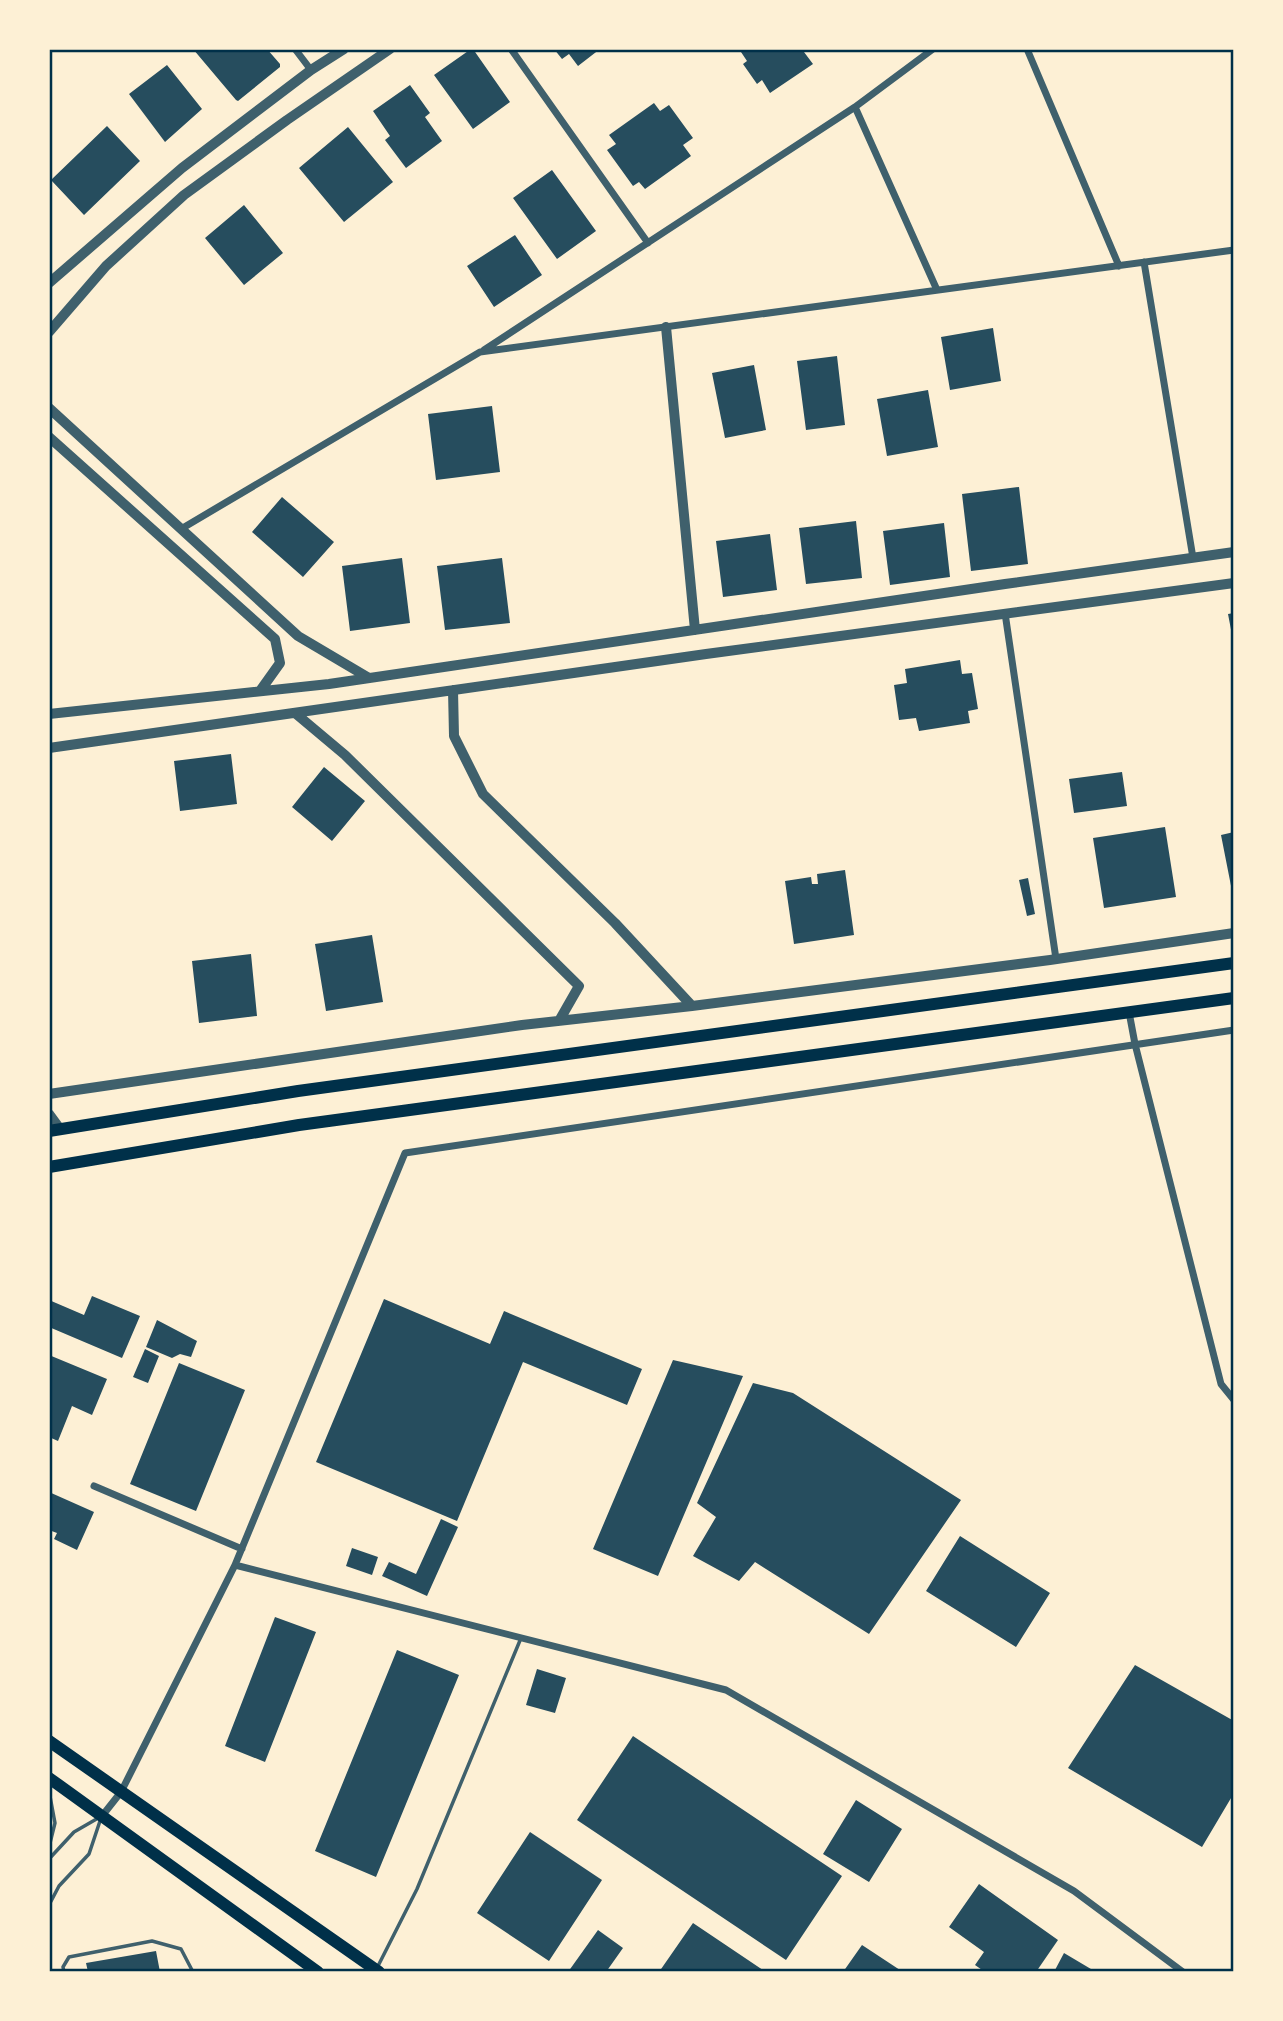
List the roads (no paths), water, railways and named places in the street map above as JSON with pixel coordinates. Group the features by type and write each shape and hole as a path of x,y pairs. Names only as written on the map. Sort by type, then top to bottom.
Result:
{"main road":[{"path":"55,1130 298,1091 1234,963"},
{"path":"49,1167 299,1125 1234,998"},
{"path":"49,1741 378,1971"},
{"path":"49,1778 318,1972"}],"street":[{"path":"295,49 311,70"},
{"path":"49,283 182,168 311,70 344,49"},
{"path":"49,332 106,266 184,195 390,49"},
{"path":"511,49 648,243"},
{"path":"181,529 480,352 855,107 933,49"},
{"path":"1027,49 1119,266"},
{"path":"855,107 937,290"},
{"path":"480,352 1234,250"},
{"path":"1144,262 1193,558"},
{"path":"666,327 695,630"},
{"path":"49,408 298,636 369,678"},
{"path":"49,437 275,639 280,663 260,691"},
{"path":"49,714 369,678 1234,552"},
{"path":"49,748 1234,583"},
{"path":"1005,613 1056,959"},
{"path":"453,690 454,736 483,794 615,923 692,1006"},
{"path":"295,713 345,755 579,986 559,1021"},
{"path":"49,1094 522,1025 1056,959 1234,933"},
{"path":"1129,1012 1221,1384 1234,1400"},
{"path":"102,1816 121,1792 235,1565 405,1153 1234,1030"},
{"path":"49,1115 55,1130"},
{"path":"94,1486 242,1549"},
{"path":"235,1565 726,1690 1074,1891 1183,1972"}],"lane":[{"path":"378,1971 417,1889 521,1638"},
{"path":"49,1791 55,1823 49,1847"},
{"path":"49,1859 74,1832 102,1816"},
{"path":"49,1905 59,1886 89,1854 102,1816"},
{"path":"64,1972 63,1967 69,1957 152,1941 181,1949 193,1972"}]}
